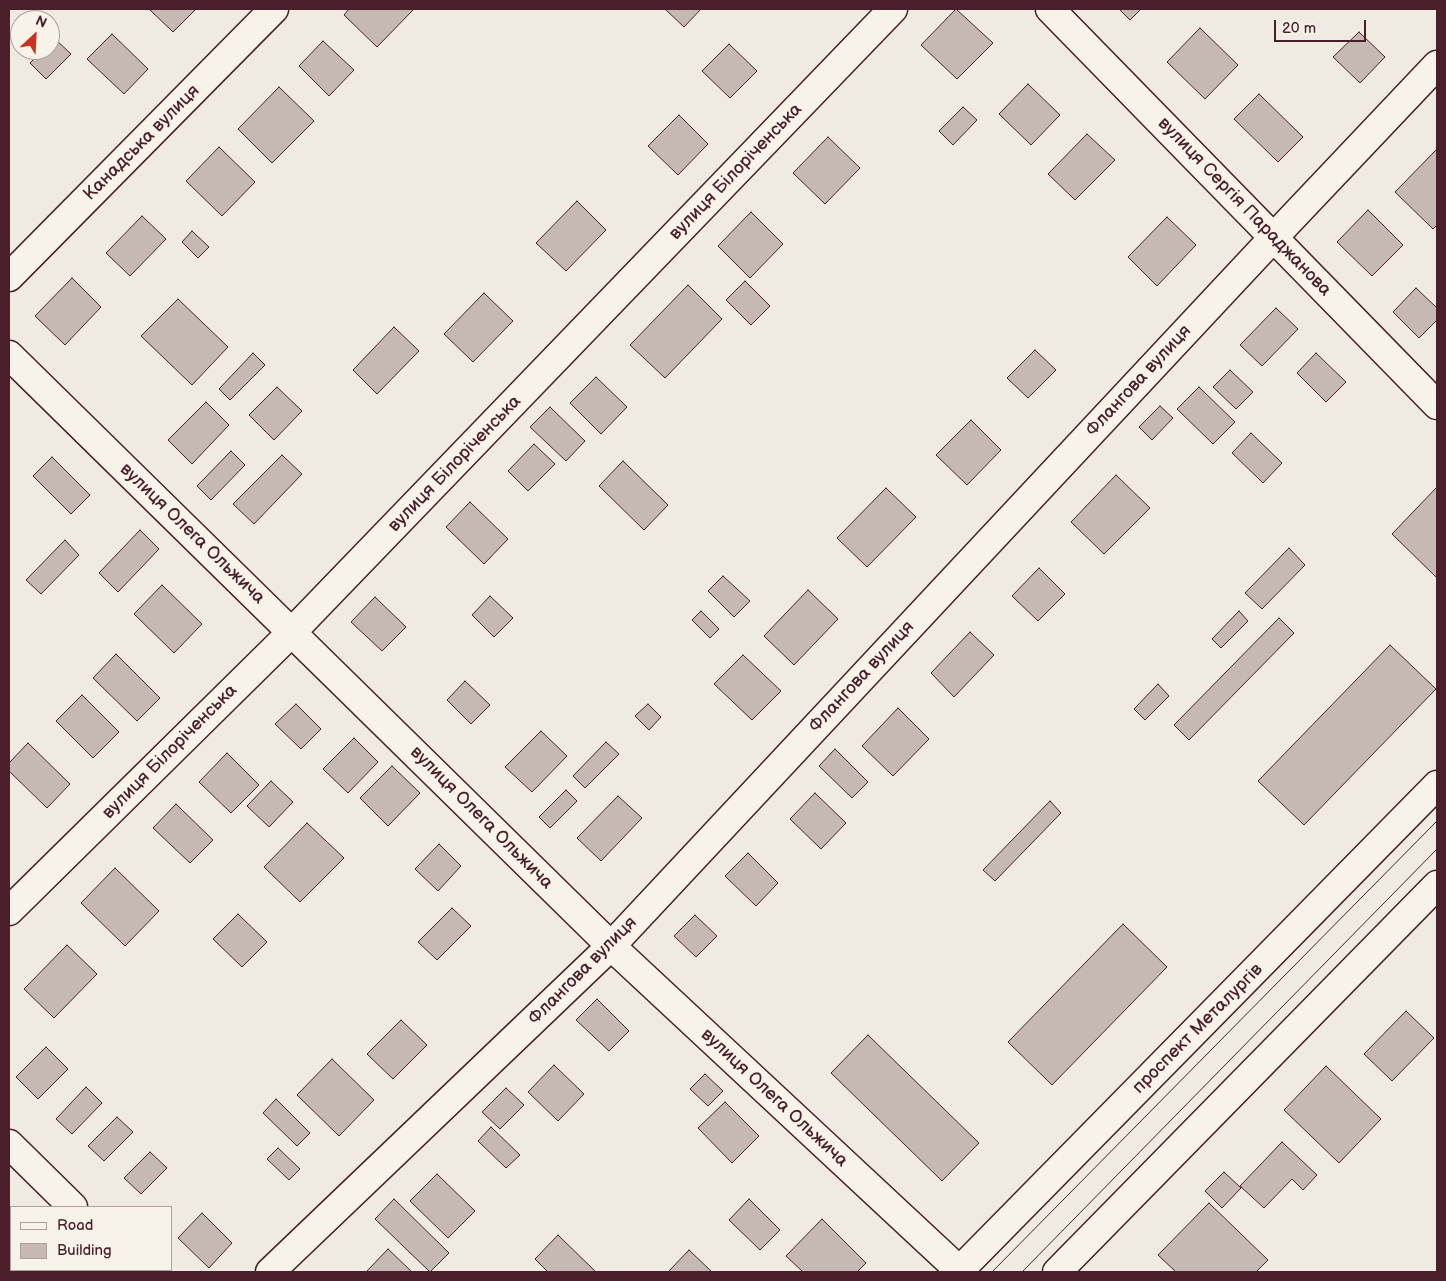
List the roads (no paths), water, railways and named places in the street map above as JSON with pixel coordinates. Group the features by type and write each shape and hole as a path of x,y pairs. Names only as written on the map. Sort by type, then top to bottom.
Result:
{"street":[{"name":"Канадська вулиця","path":"9,277 274,9"},
{"name":"вулиця Білоріченська","path":"9,911 292,632 893,9"},
{"name":"вулиця Сергія Параджанова","path":"1050,9 1437,405"},
{"name":"Флангова вулиця","path":"270,1272 611,946 1437,65"},
{"name":"вулиця Олега Ольжича","path":"9,355 611,946 959,1272"},
{"name":"проспект Металургів","path":"959,1272 1437,785"},
{"path":"1057,1272 1437,886"},
{"path":"9,1144 73,1206"}],"tram line":[{"path":"992,1272 1437,821"},
{"path":"1022,1272 1437,849"}]}
